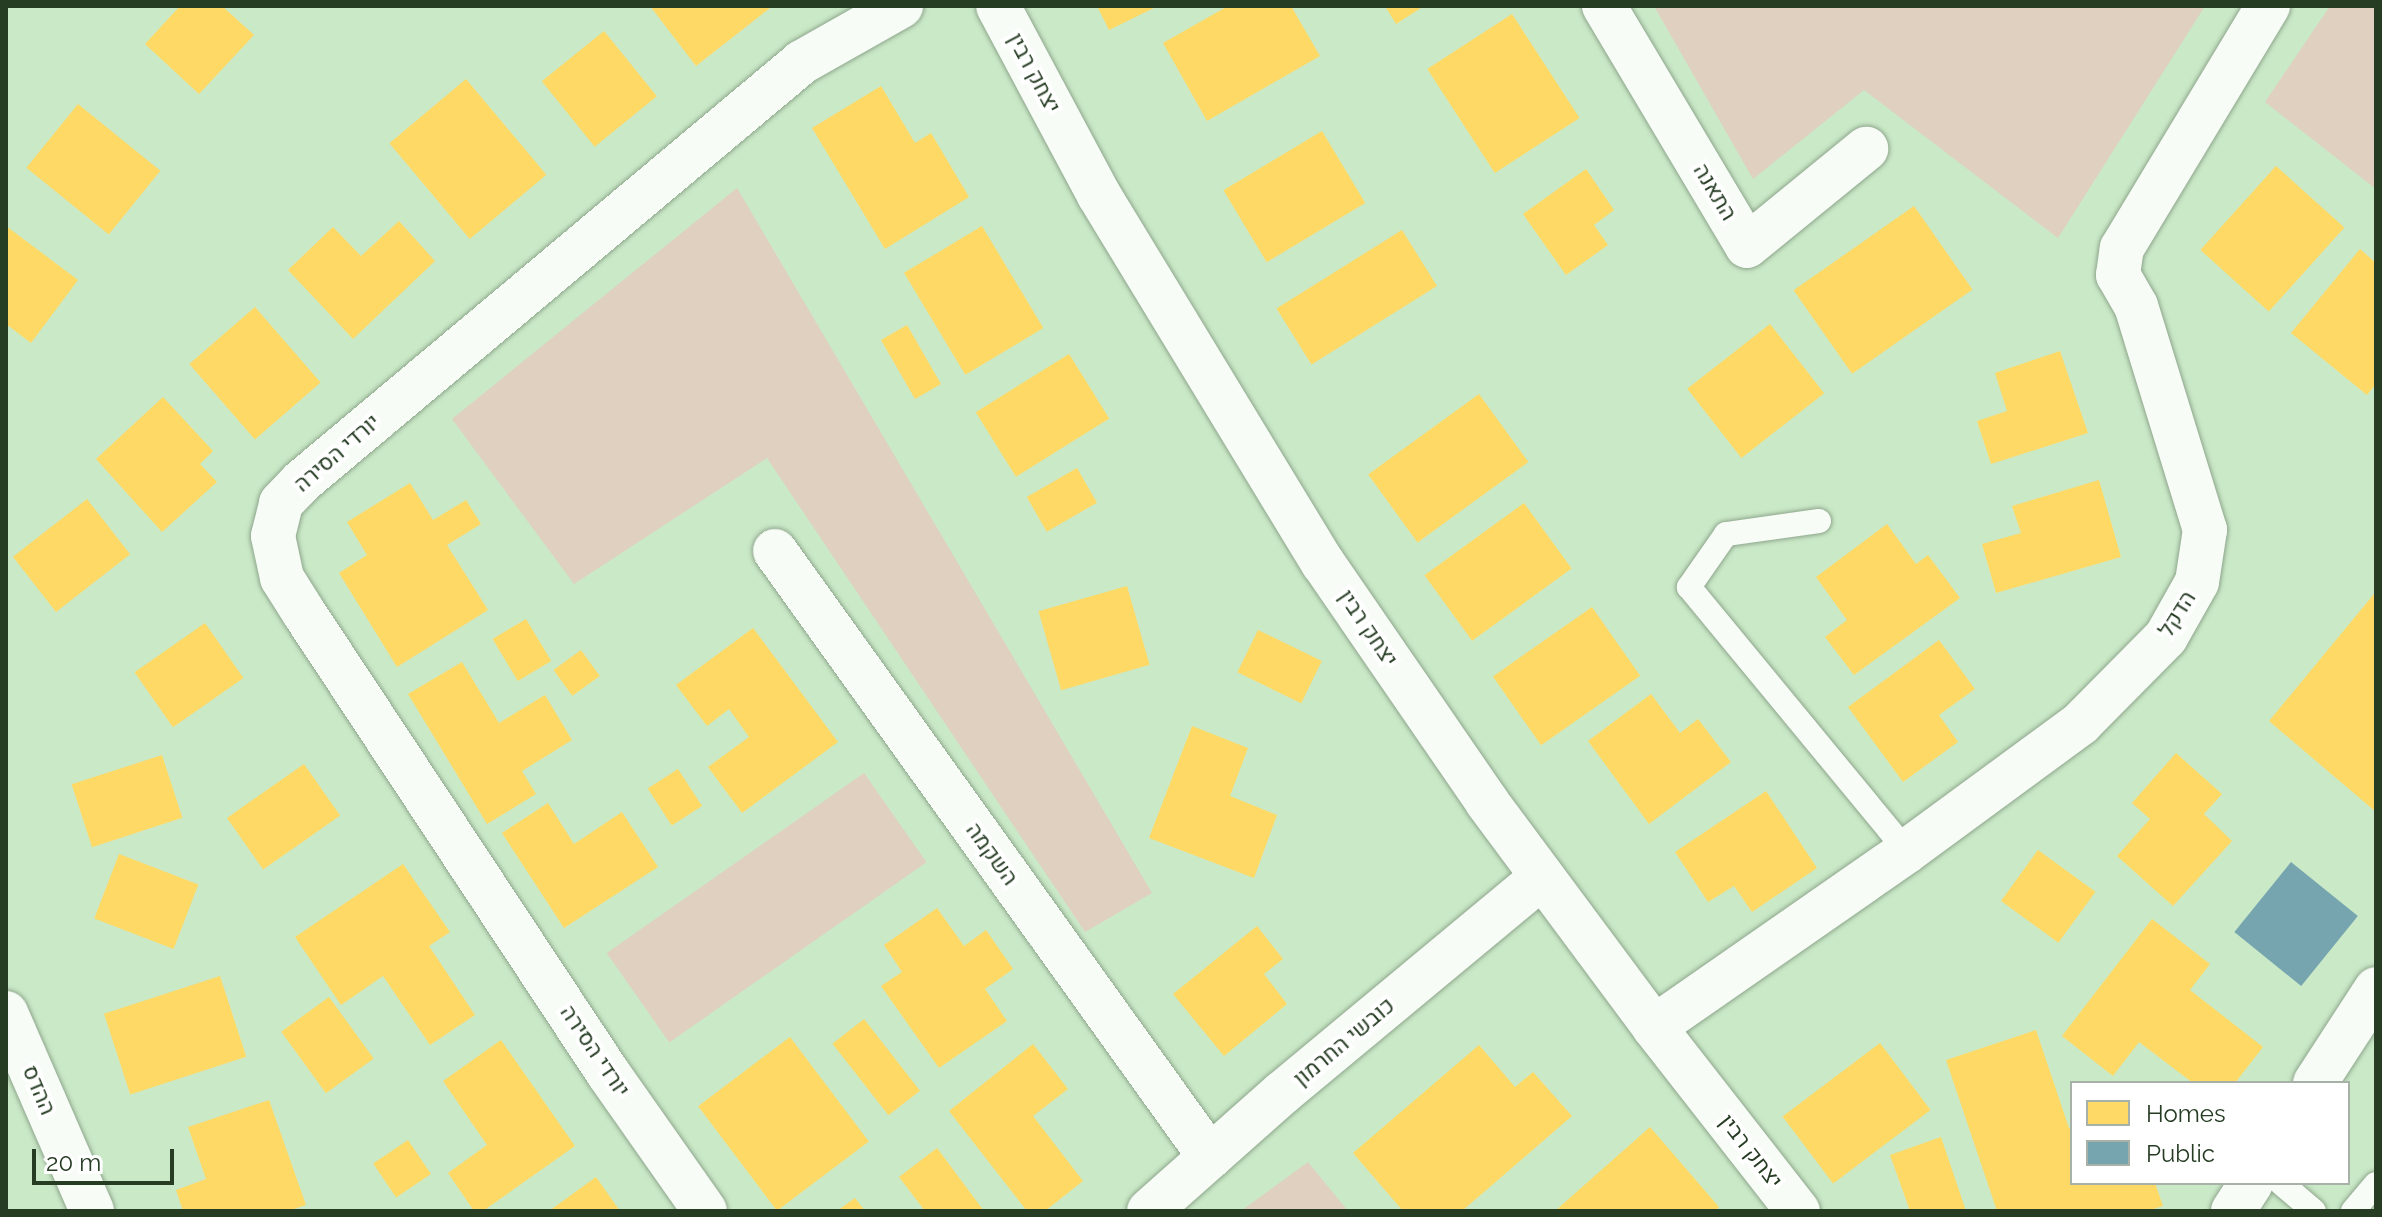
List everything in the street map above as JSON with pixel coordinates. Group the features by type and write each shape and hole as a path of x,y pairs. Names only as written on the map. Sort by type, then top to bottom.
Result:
{"street":[{"name":"יורדי הסירה","path":"705,1211 608,1073 304,613 282,578 273,536 281,503 301,482 802,62 901,6"},
{"name":"יצחק רבין","path":"998,6 1099,195 1315,549 1542,877 1798,1211"},
{"name":"התאנה","path":"1604,6 1747,246 1866,149"},
{"name":"הדקל","path":"1654,1027 1907,851 2080,724 2166,637 2197,582 2205,530 2136,306 2118,275 2122,248 2268,6"},
{"name":"השקמה","path":"775,551 1210,1157"},
{"name":"כובשי החרמון","path":"1149,1211 1542,877"},
{"path":"2316,1081 2376,989"},
{"name":"ההדס","path":"6,1013 92,1211"},
{"path":"2233,1211 2250,1185"}],"lane":[{"path":"1819,521 1726,534 1689,587 1907,851"},
{"path":"2353,1211 2376,1184"},
{"path":"2283,1185 2314,1211"}],"shaded area":[{"path":"1654,6 2205,6 2058,238 1864,90 1753,179"},
{"path":"2330,6 2376,6 2376,189 2265,102"},
{"path":"737,188 1152,893 1085,932 767,458 574,584 452,419"},
{"path":"864,773 927,862 669,1042 607,953"},
{"path":"1308,1162 1348,1211 1241,1211"}],"building: Homes":[{"path":"180,6 222,6 254,35 199,94 145,44"},
{"path":"650,6 768,6 770,8 696,66"},
{"path":"1097,6 1158,6 1109,30"},
{"path":"1228,6 1291,6 1320,56 1207,121 1163,43"},
{"path":"1385,6 1424,6 1396,24"},
{"path":"1512,14 1580,118 1495,173 1427,69"},
{"path":"604,31 657,96 595,147 542,81"},
{"path":"466,79 546,175 470,239 389,143"},
{"path":"881,86 915,143 931,133 969,197 885,249 812,128"},
{"path":"78,104 160,171 109,234 26,168"},
{"path":"1322,131 1365,203 1267,262 1223,190"},
{"path":"2276,166 2344,228 2269,312 2200,250"},
{"path":"1586,169 1614,210 1594,225 1608,245 1566,275 1523,214"},
{"path":"1914,206 1973,290 1852,374 1794,290"},
{"path":"399,221 435,261 353,339 288,270 333,227 361,256"},
{"path":"6,226 78,280 31,343 6,324"},
{"path":"982,226 1043,328 965,375 904,273"},
{"path":"1402,230 1437,286 1311,364 1276,308"},
{"path":"2360,249 2376,263 2376,384 2367,395 2291,333"},
{"path":"255,307 321,382 255,440 189,364"},
{"path":"1770,324 1824,393 1741,458 1687,389"},
{"path":"907,325 941,384 915,399 881,340"},
{"path":"2060,351 2088,433 1991,464 1977,421 2007,411 1995,373"},
{"path":"1069,354 1109,418 1016,477 976,412"},
{"path":"1479,394 1528,462 1418,542 1368,475"},
{"path":"163,397 213,451 200,464 217,482 162,532 96,459"},
{"path":"1077,468 1097,503 1047,532 1027,497"},
{"path":"2099,480 2121,557 1996,593 1982,544 2021,533 2012,506"},
{"path":"410,483 433,520 466,500 481,524 447,545 488,610 397,667 339,573 367,555 347,522"},
{"path":"87,499 130,554 56,612 13,557"},
{"path":"1524,503 1572,569 1472,641 1424,575"},
{"path":"1887,524 1916,564 1928,555 1960,598 1854,675 1825,637 1847,620 1816,577"},
{"path":"1127,586 1150,665 1061,690 1039,611"},
{"path":"2374,594 2376,596 2376,812 2269,721"},
{"path":"1592,607 1640,676 1541,745 1493,676"},
{"path":"526,619 551,661 518,681 493,639"},
{"path":"205,623 243,678 173,727 135,672"},
{"path":"753,628 838,742 742,813 708,767 749,737 729,709 707,726 676,685"},
{"path":"1258,630 1322,661 1301,703 1237,672"},
{"path":"1939,640 1975,689 1939,715 1958,742 1903,782 1848,707"},
{"path":"581,650 600,676 572,696 553,670"},
{"path":"462,662 499,723 545,695 572,740 522,771 536,794 487,824 408,694"},
{"path":"1651,694 1680,733 1698,719 1731,762 1649,824 1588,741"},
{"path":"1192,726 1248,748 1230,796 1277,815 1254,878 1149,838"},
{"path":"2176,753 2222,794 2204,814 2232,841 2173,906 2117,856 2150,819 2132,803"},
{"path":"162,755 182,818 92,847 72,784"},
{"path":"304,764 340,816 263,870 227,818"},
{"path":"678,769 702,806 672,826 648,789"},
{"path":"1766,791 1817,868 1752,912 1734,886 1708,902 1675,852"},
{"path":"548,803 574,844 622,812 658,867 564,928 502,833"},
{"path":"2038,850 2095,892 2058,943 2001,901"},
{"path":"119,854 198,884 174,949 94,918"},
{"path":"403,864 450,932 429,946 475,1015 430,1045 383,976 341,1005 295,937"},
{"path":"937,908 964,946 986,930 1013,969 985,989 1007,1021 939,1068 881,986 902,972 884,945"},
{"path":"2152,919 2210,964 2190,990 2263,1047 2237,1081 2190,1081 2139,1042 2113,1076 2062,1036"},
{"path":"1257,926 1283,959 1264,974 1287,1004 1224,1056 1173,994"},
{"path":"220,976 246,1057 130,1095 104,1014"},
{"path":"329,997 374,1058 326,1093 281,1032"},
{"path":"864,1019 920,1091 889,1115 832,1044"},
{"path":"2036,1030 2070,1128 2070,1185 2156,1185 2163,1206 2147,1211 1997,1211 1946,1060"},
{"path":"790,1037 869,1142 777,1211 698,1106"},
{"path":"501,1040 575,1146 483,1211 474,1211 448,1173 487,1145 443,1081"},
{"path":"1880,1043 1931,1110 1833,1184 1783,1116"},
{"path":"1033,1044 1068,1089 1033,1116 1083,1181 1045,1211 1027,1211 949,1111"},
{"path":"1479,1045 1515,1087 1533,1072 1572,1116 1462,1211 1403,1211 1353,1153"},
{"path":"269,1100 306,1205 288,1211 183,1211 176,1190 206,1179 188,1127"},
{"path":"1650,1127 1719,1207 1715,1211 1555,1211"},
{"path":"1941,1137 1966,1211 1910,1211 1890,1155"},
{"path":"408,1140 431,1174 396,1197 373,1163"},
{"path":"937,1148 984,1211 925,1211 899,1177"},
{"path":"596,1177 620,1211 549,1211"},
{"path":"855,1198 865,1211 837,1211"}],"building: Public":[{"path":"2291,862 2358,916 2301,986 2234,932"}]}
